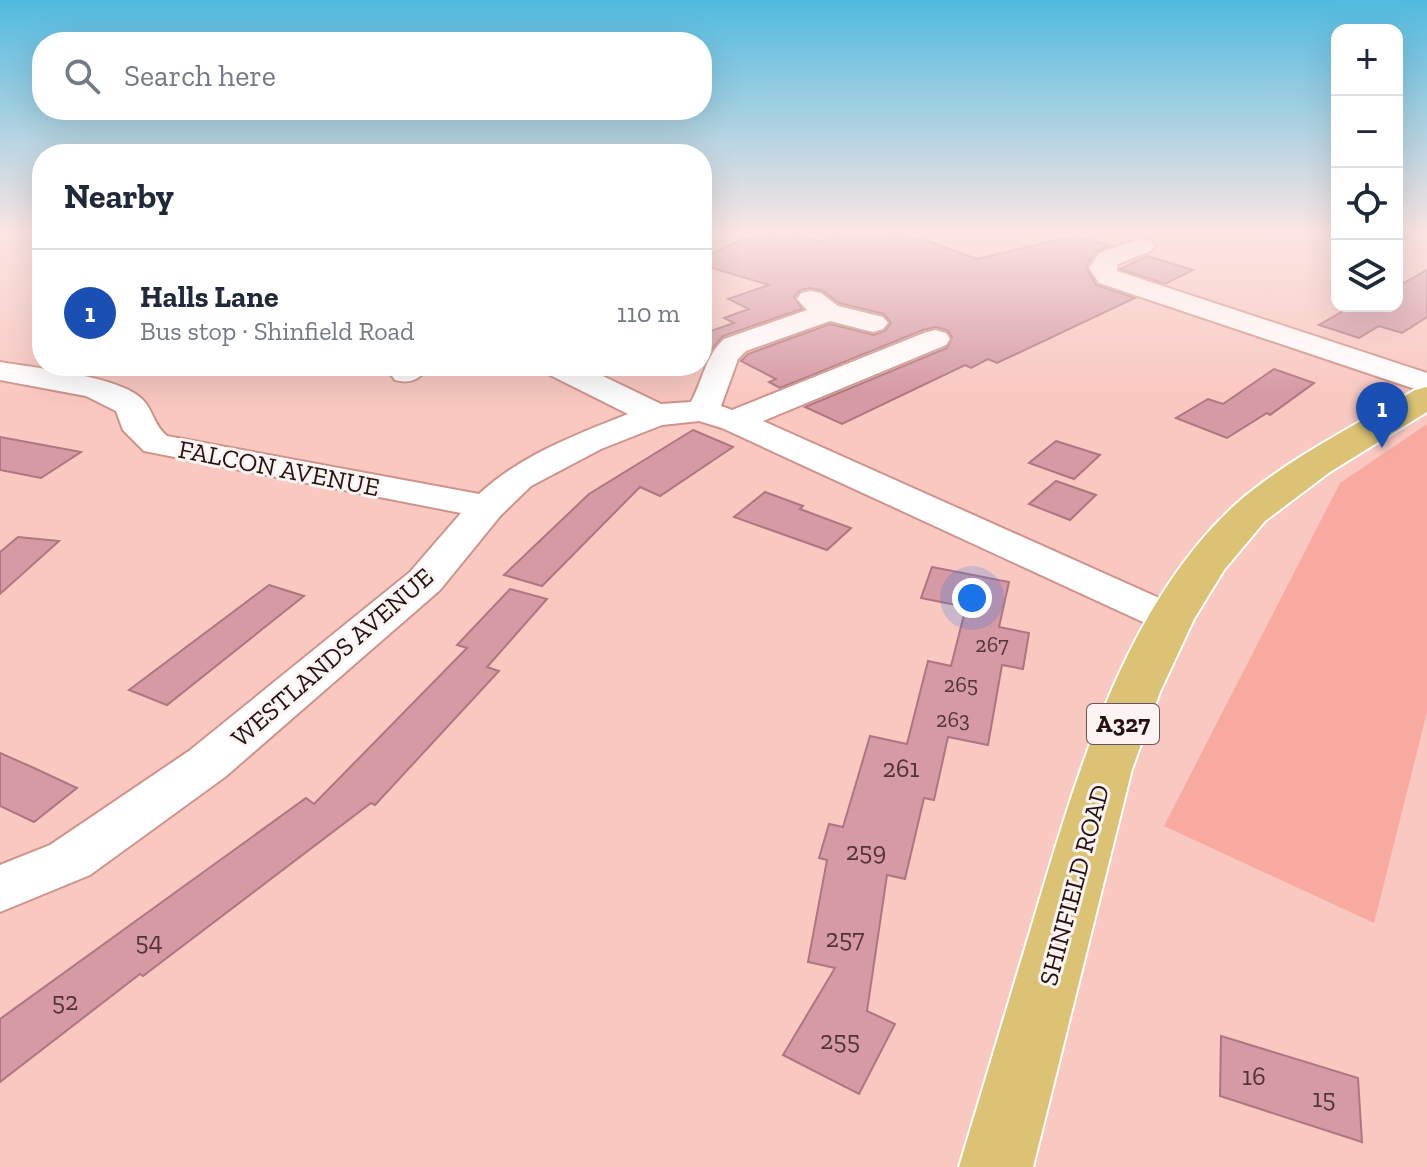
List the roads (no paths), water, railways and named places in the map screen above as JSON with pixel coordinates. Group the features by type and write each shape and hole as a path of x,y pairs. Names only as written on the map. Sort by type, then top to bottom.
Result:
{"main road":[{"name":"SHINFIELD ROAD","path":"996,1167 1105,769 1135,692 1171,619 1206,564 1251,512 1317,464 1427,397"}],"street":[{"path":"1129,284 1427,383"},
{"path":"873,323 820,306 735,345 723,354 712,398 718,416 1171,619"},
{"path":"718,416 935,339"},
{"name":"FALCON AVENUE","path":"0,371 95,388 130,405 140,430 156,444 487,507"},
{"path":"577,376 656,415"},
{"name":"WESTLANDS AVENUE","path":"0,889 70,860 207,764 425,581 487,507 518,478 589,442 656,415 718,416"}],"place":[{"name":"Halls Lane","path":"1382,448"}]}
